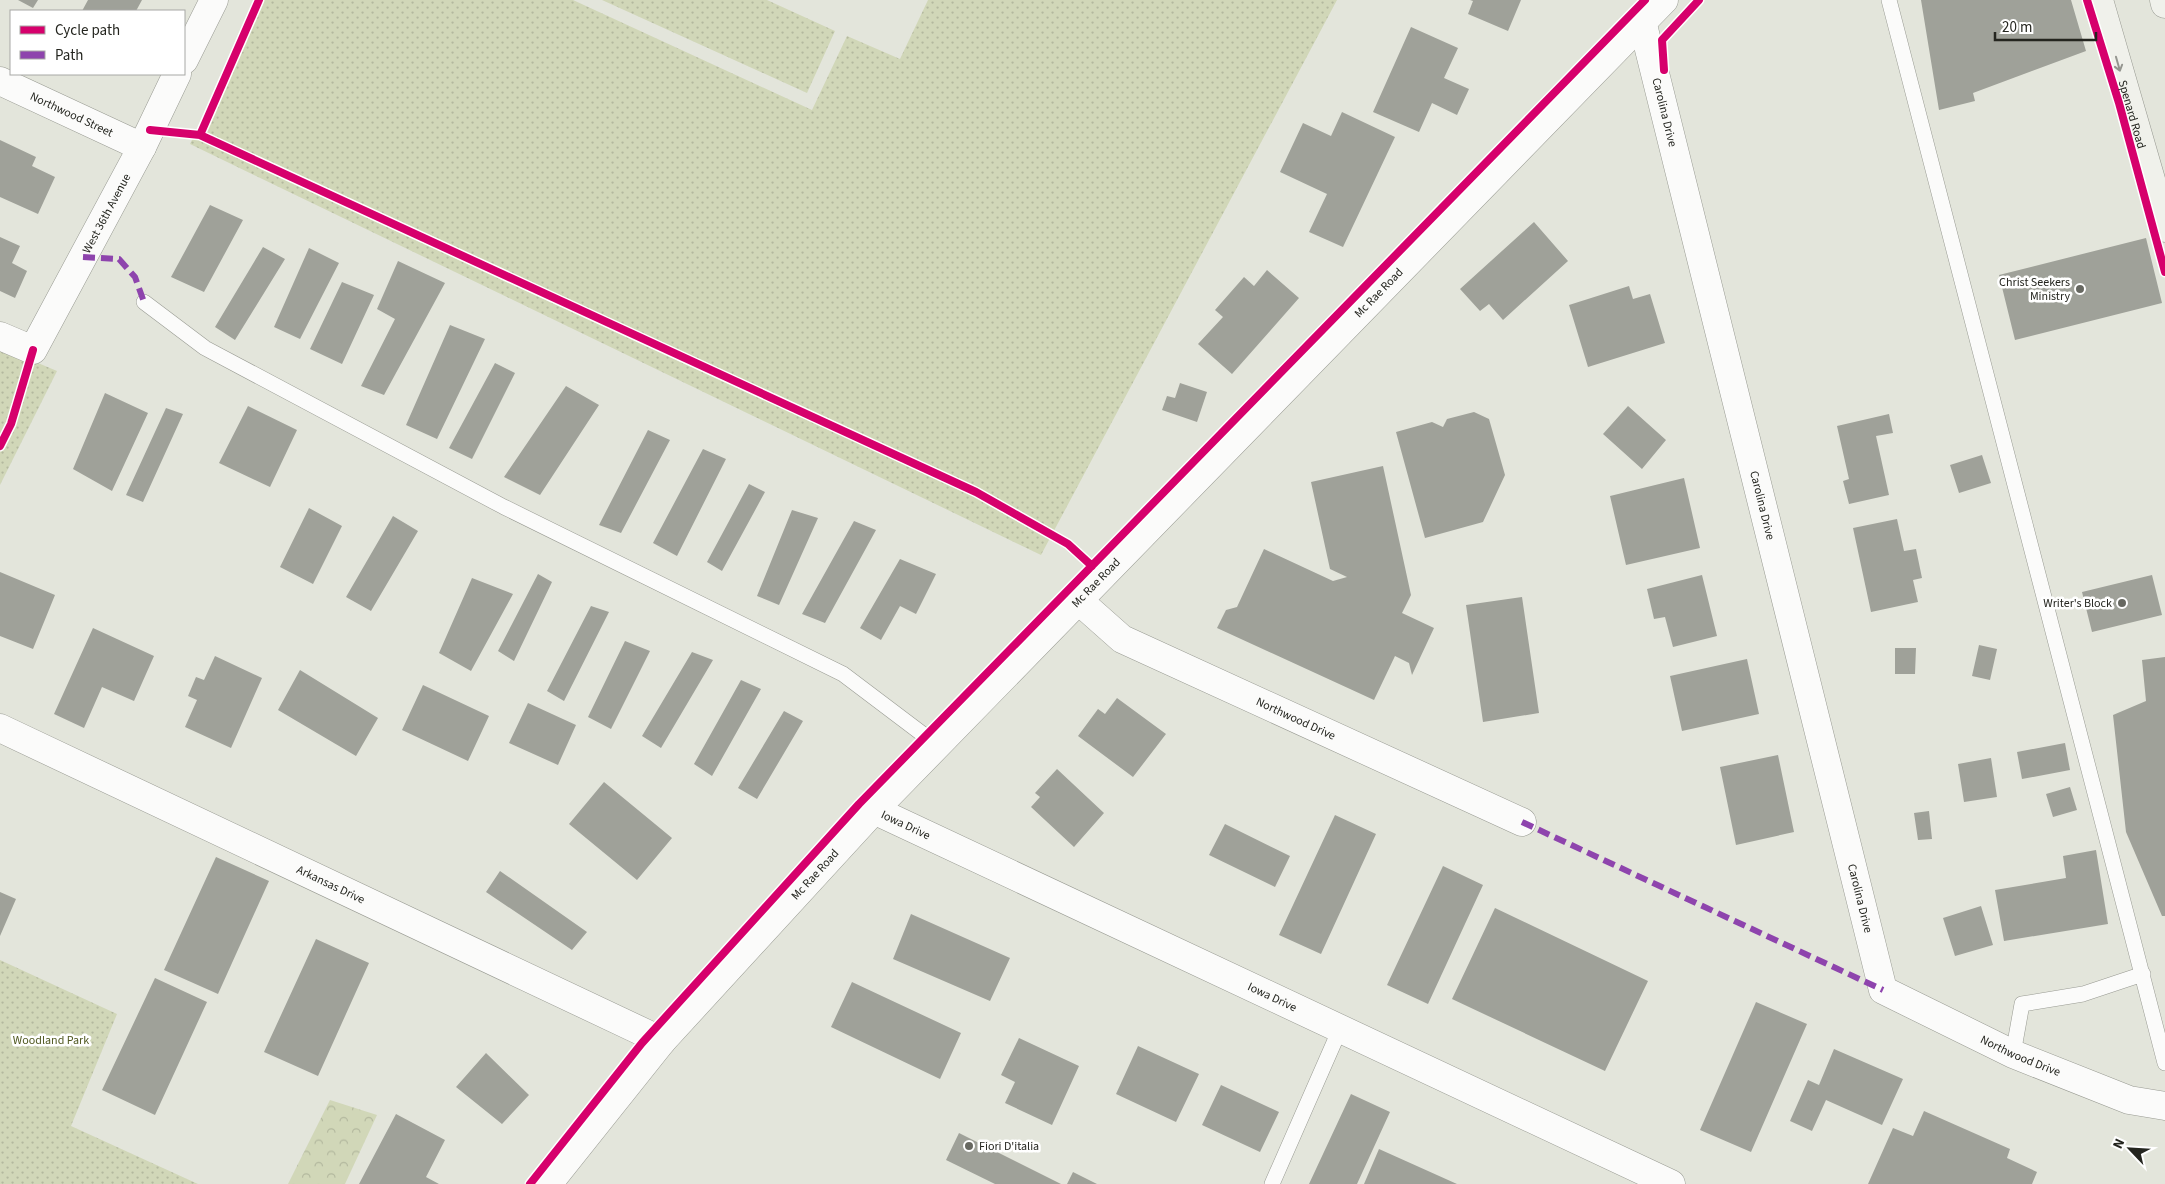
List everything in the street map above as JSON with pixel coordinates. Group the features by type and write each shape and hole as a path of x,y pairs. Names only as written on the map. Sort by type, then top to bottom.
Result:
{"main road":[{"name":"Spenard Road","path":"2099,0 2165,228"},
{"path":"2164,0 2165,4"}],"street":[{"path":"185,58 214,0"},
{"name":"Mc Rae Road","path":"548,1184 662,1041 874,810 1664,0"},
{"name":"Carolina Drive","path":"1642,21 1882,990"},
{"name":"West 36th Avenue","path":"0,336 33,350 142,147 177,75"},
{"name":"Northwood Street","path":"0,81 142,147"},
{"name":"Northwood Drive","path":"1078,600 1122,639 1522,822"},
{"name":"Arkansas Drive","path":"0,728 662,1041"},
{"name":"Iowa Drive","path":"874,810 1671,1184"},
{"name":"Northwood Drive","path":"1882,990 2013,1054 2129,1100 2165,1106"}],"lane":[{"path":"1889,0 2165,1062"},
{"path":"144,302 204,348 495,502 843,674 937,745"},
{"path":"2013,1054 2022,1004 2083,994 2143,974"},
{"path":"1272,1184 1340,1029"}],"green space":[{"path":"261,0 573,0 812,110 847,36 900,59 928,0 1337,0 1041,555 190,144"},
{"path":"602,0 767,0 835,31 807,93"},
{"path":"0,347 57,371 0,485"},
{"name":"Woodland Park","path":"0,960 117,1014 71,1126 198,1184 0,1184"},
{"path":"330,1100 377,1115 345,1184 288,1184"}],"building":[{"path":"18,0 38,0 33,8"},
{"path":"88,0 142,0 137,10 83,10"},
{"path":"1470,0 1521,0 1508,31 1468,14 1473,1"},
{"path":"1921,0 2071,0 2086,51 1973,93 1975,101 1939,110"},
{"path":"1411,27 1458,48 1444,78 1469,89 1457,115 1432,103 1419,132 1373,112"},
{"path":"1342,112 1395,137 1343,247 1309,232 1327,194 1280,172 1303,123 1331,136"},
{"path":"0,140 36,157 32,166 55,177 38,214 0,197"},
{"path":"210,205 243,220 204,292 171,277"},
{"path":"1534,222 1568,261 1503,320 1489,304 1480,311 1460,289"},
{"path":"0,237 20,246 12,263 27,271 15,298 0,291"},
{"name":"Christ Seekers Ministry","path":"2146,238 2162,303 2015,340 1999,275"},
{"path":"263,247 285,259 235,340 215,327"},
{"path":"309,248 339,263 300,339 274,327"},
{"path":"398,261 445,283 384,395 361,386 395,319 377,309"},
{"path":"1267,270 1299,298 1232,374 1198,344 1223,317 1215,310 1244,277 1254,286"},
{"path":"342,282 374,295 342,364 310,349"},
{"path":"1629,286 1633,299 1650,294 1665,343 1588,367 1569,305"},
{"path":"450,325 485,339 437,439 406,425"},
{"path":"495,363 515,373 472,459 449,448"},
{"path":"1180,383 1207,392 1197,422 1162,410 1167,396 1175,398"},
{"path":"566,386 599,405 540,495 504,477"},
{"path":"105,393 148,413 112,491 73,469"},
{"path":"248,406 297,430 270,487 219,463"},
{"path":"1628,406 1666,440 1642,469 1603,434"},
{"path":"166,408 183,414 143,502 126,495"},
{"path":"1474,412 1489,419 1505,475 1483,522 1425,538 1396,432 1432,422 1443,427 1447,419"},
{"path":"1889,414 1893,433 1876,436 1889,495 1849,504 1843,481 1849,479 1837,426"},
{"path":"648,430 670,440 621,533 599,525"},
{"path":"703,449 726,459 677,556 653,543"},
{"path":"1982,455 1991,483 1959,493 1950,465"},
{"path":"1383,466 1411,595 1402,613 1434,628 1412,675 1409,663 1395,656 1374,700 1217,628 1226,610 1237,607 1264,549 1333,581 1347,577 1330,569 1311,482"},
{"path":"1684,478 1700,548 1626,565 1610,496"},
{"path":"749,484 765,492 722,571 707,562"},
{"path":"309,508 342,526 313,584 280,567"},
{"path":"792,510 818,518 779,605 757,596"},
{"path":"393,516 418,531 371,611 346,597"},
{"path":"1897,519 1904,551 1916,549 1922,578 1913,580 1918,602 1871,612 1853,528"},
{"path":"854,521 876,530 825,623 802,614"},
{"path":"900,559 936,574 916,614 900,606 881,640 860,628"},
{"path":"0,572 55,595 33,649 0,636"},
{"path":"538,574 552,582 514,661 498,651"},
{"path":"1702,575 1717,636 1673,647 1665,617 1654,619 1647,589"},
{"name":"Writer's Block","path":"2152,575 2162,615 2092,632 2082,592"},
{"path":"472,578 513,594 471,671 439,653"},
{"path":"1522,597 1539,713 1483,722 1466,605"},
{"path":"591,606 609,612 564,701 547,691"},
{"path":"93,628 154,656 134,701 102,687 84,728 54,714"},
{"path":"625,641 650,651 611,729 588,717"},
{"path":"1979,645 1997,649 1990,680 1972,676"},
{"path":"1895,648 1916,648 1915,674 1895,674"},
{"path":"692,652 713,660 661,748 642,736"},
{"path":"215,656 262,678 231,748 185,727 197,700 188,696 196,677 204,680"},
{"path":"2165,657 2165,916 2162,916 2126,832 2113,715 2146,701 2142,660"},
{"path":"1747,659 1759,714 1682,731 1670,676"},
{"path":"300,670 378,718 356,756 278,710"},
{"path":"741,680 761,689 712,776 694,764"},
{"path":"423,685 489,716 468,761 402,730"},
{"path":"1117,698 1166,734 1133,777 1078,736 1098,709 1105,714"},
{"path":"528,703 576,725 558,765 509,743"},
{"path":"784,711 803,721 757,799 738,788"},
{"path":"2065,743 2070,770 2022,779 2017,752"},
{"path":"1778,755 1794,832 1736,845 1720,767"},
{"path":"1991,758 1997,797 1964,802 1958,764"},
{"path":"1057,769 1104,813 1074,847 1031,807 1040,797 1035,793"},
{"path":"604,782 672,838 637,880 569,824"},
{"path":"2070,787 2077,810 2053,817 2046,794"},
{"path":"1929,811 1932,839 1918,840 1914,813"},
{"path":"1335,815 1376,834 1321,954 1279,935"},
{"path":"1225,824 1290,856 1275,887 1209,855"},
{"path":"2096,850 2108,924 2004,941 1995,890 2066,878 2063,856"},
{"path":"216,857 269,881 218,994 164,970"},
{"path":"1443,866 1483,885 1428,1004 1387,985"},
{"path":"500,871 587,932 572,950 486,892"},
{"path":"0,892 16,899 0,936"},
{"path":"1981,906 1993,945 1955,956 1943,918"},
{"path":"1495,908 1648,981 1605,1071 1452,999"},
{"path":"911,914 1010,958 990,1001 893,959"},
{"path":"316,939 369,963 318,1076 264,1052"},
{"path":"155,978 207,1002 155,1115 102,1090"},
{"path":"852,982 961,1033 940,1079 831,1027"},
{"path":"1756,1002 1807,1024 1751,1152 1700,1130"},
{"path":"1019,1038 1079,1066 1052,1125 1005,1103 1015,1082 1001,1075"},
{"path":"1138,1046 1199,1074 1176,1122 1116,1094"},
{"path":"1834,1049 1903,1079 1882,1125 1826,1100 1812,1131 1790,1121 1808,1080 1819,1085"},
{"path":"486,1053 529,1095 502,1124 456,1087"},
{"path":"1221,1085 1279,1112 1260,1152 1202,1125"},
{"path":"1351,1094 1390,1112 1357,1184 1309,1184"},
{"path":"1924,1111 2010,1149 2007,1158 2037,1172 2032,1184 1868,1184 1893,1128 1913,1136"},
{"path":"396,1114 445,1140 426,1177 439,1184 359,1184"},
{"name":"Fiori D'italia","path":"959,1133 1061,1184 995,1184 946,1160"},
{"path":"1379,1149 1457,1184 1364,1184"},
{"path":"1073,1172 1097,1184 1067,1184"}],"marked path":[{"path":"83,257 119,259 135,277 144,302"},
{"path":"1522,822 1883,990"}],"cycle path":[{"path":"200,135 259,0"},
{"path":"530,1184 642,1043 859,804 1645,0"},
{"path":"1664,70 1662,40 1699,0"},
{"path":"2087,0 2119,103 2165,272"},
{"path":"150,130 200,135 976,492 1068,544 1092,566"},
{"path":"0,446 11,424 33,350"}],"place":[{"name":"Christ Seekers Ministry","path":"2080,289"},
{"name":"Writer's Block","path":"2122,603"},
{"name":"Fiori D'italia","path":"969,1146"}]}
